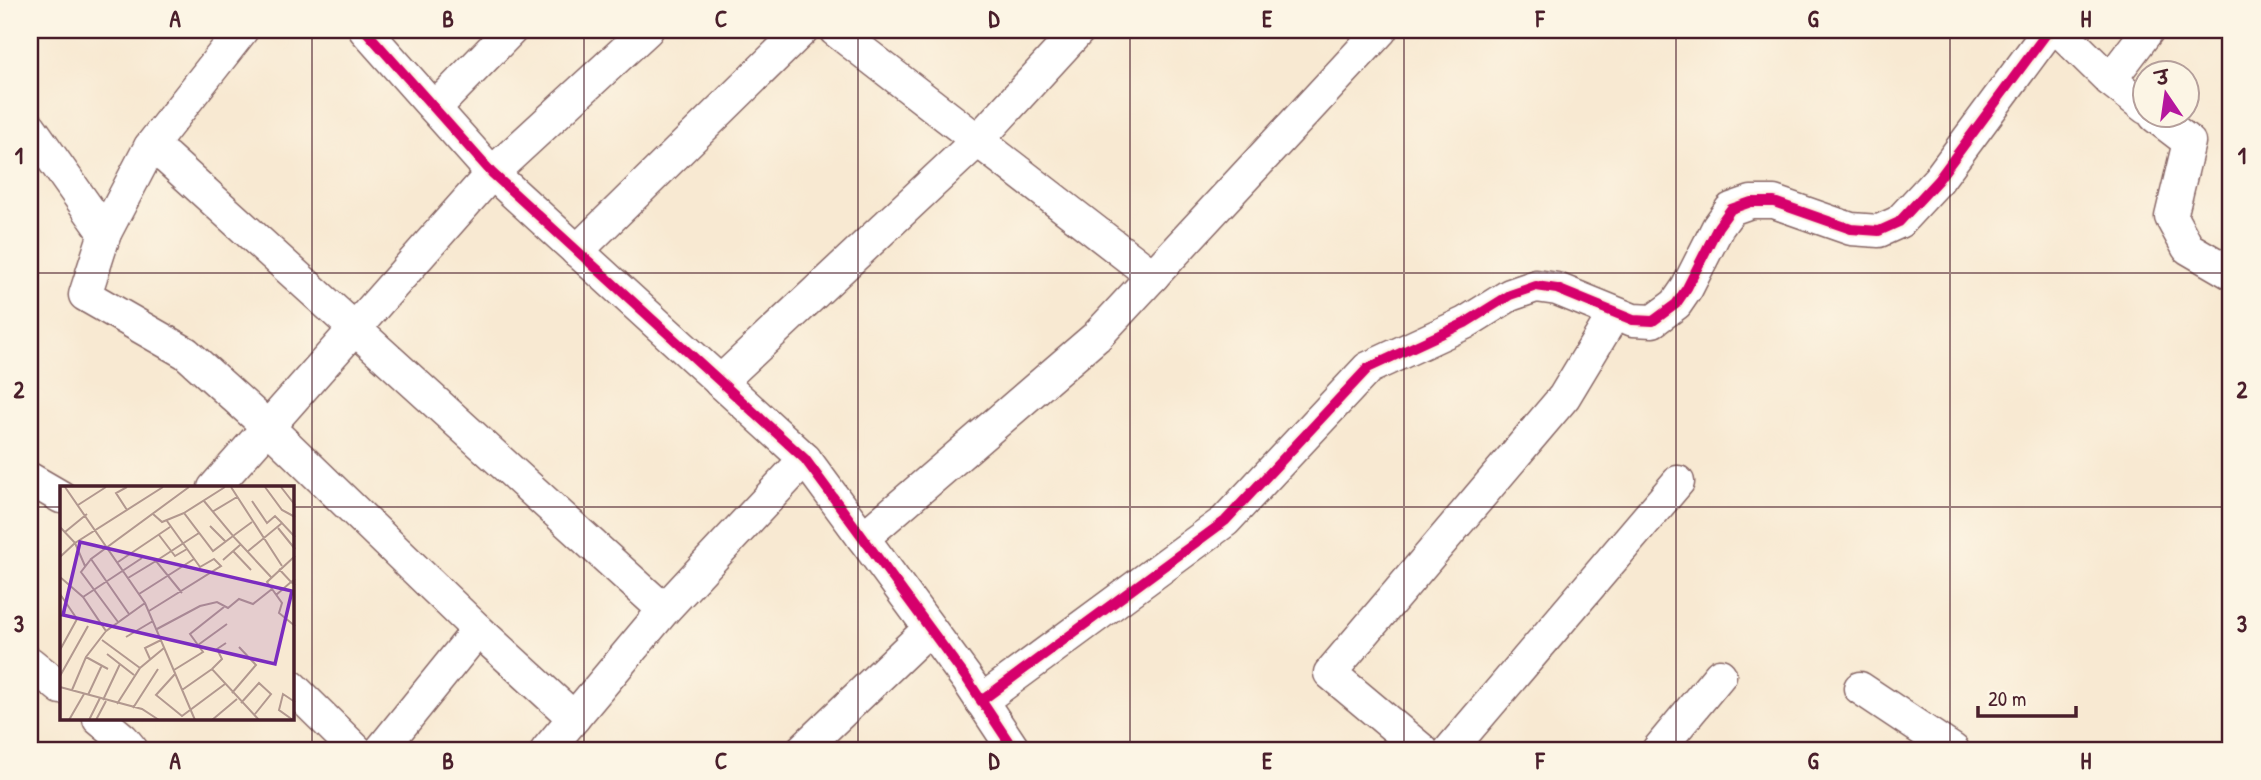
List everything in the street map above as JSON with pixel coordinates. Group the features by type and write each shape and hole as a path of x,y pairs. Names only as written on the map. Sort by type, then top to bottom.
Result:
{"street":[{"path":"242,30 150,147 106,233 85,295 186,353 574,718"},
{"path":"365,30 492,173 805,459 1014,750"},
{"path":"435,108 511,30"},
{"path":"216,486 353,327 492,173 647,30"},
{"path":"577,251 802,30"},
{"path":"835,30 1153,276"},
{"path":"720,382 978,140 1079,30"},
{"path":"863,538 1096,337 1381,30"},
{"path":"981,701 1224,520 1368,368 1465,323 1510,295 1536,286 1557,289 1633,320 1653,321 1676,304 1718,227 1731,209 1751,202 1774,202 1851,229 1879,231 1899,222 1938,180 2049,30"},
{"path":"2059,30 2110,80 2132,97"},
{"path":"2110,80 2148,30"},
{"path":"30,127 106,233"},
{"path":"2173,130 2189,142 2171,217 2188,248 2231,273"},
{"path":"150,147 167,158 664,610"},
{"path":"1422,750 1330,673 1564,397 1614,314"},
{"path":"547,750 664,610 805,459"},
{"path":"30,480 60,496"},
{"path":"1450,750 1678,482"},
{"path":"802,750 929,629"},
{"path":"381,750 478,630"},
{"path":"30,663 60,687"},
{"path":"1658,750 1720,675"},
{"path":"1860,688 1953,750"},
{"path":"294,689 356,750"},
{"path":"100,720 132,750"}],"cycle path":[{"path":"365,30 492,173 805,459 967,679 1014,750"},
{"path":"981,701 1225,521 1368,368 1465,323 1510,295 1536,286 1557,289 1633,320 1653,321 1676,304 1718,227 1731,209 1751,202 1774,202 1851,229 1879,231 1899,222 1938,180 2049,30"}]}
